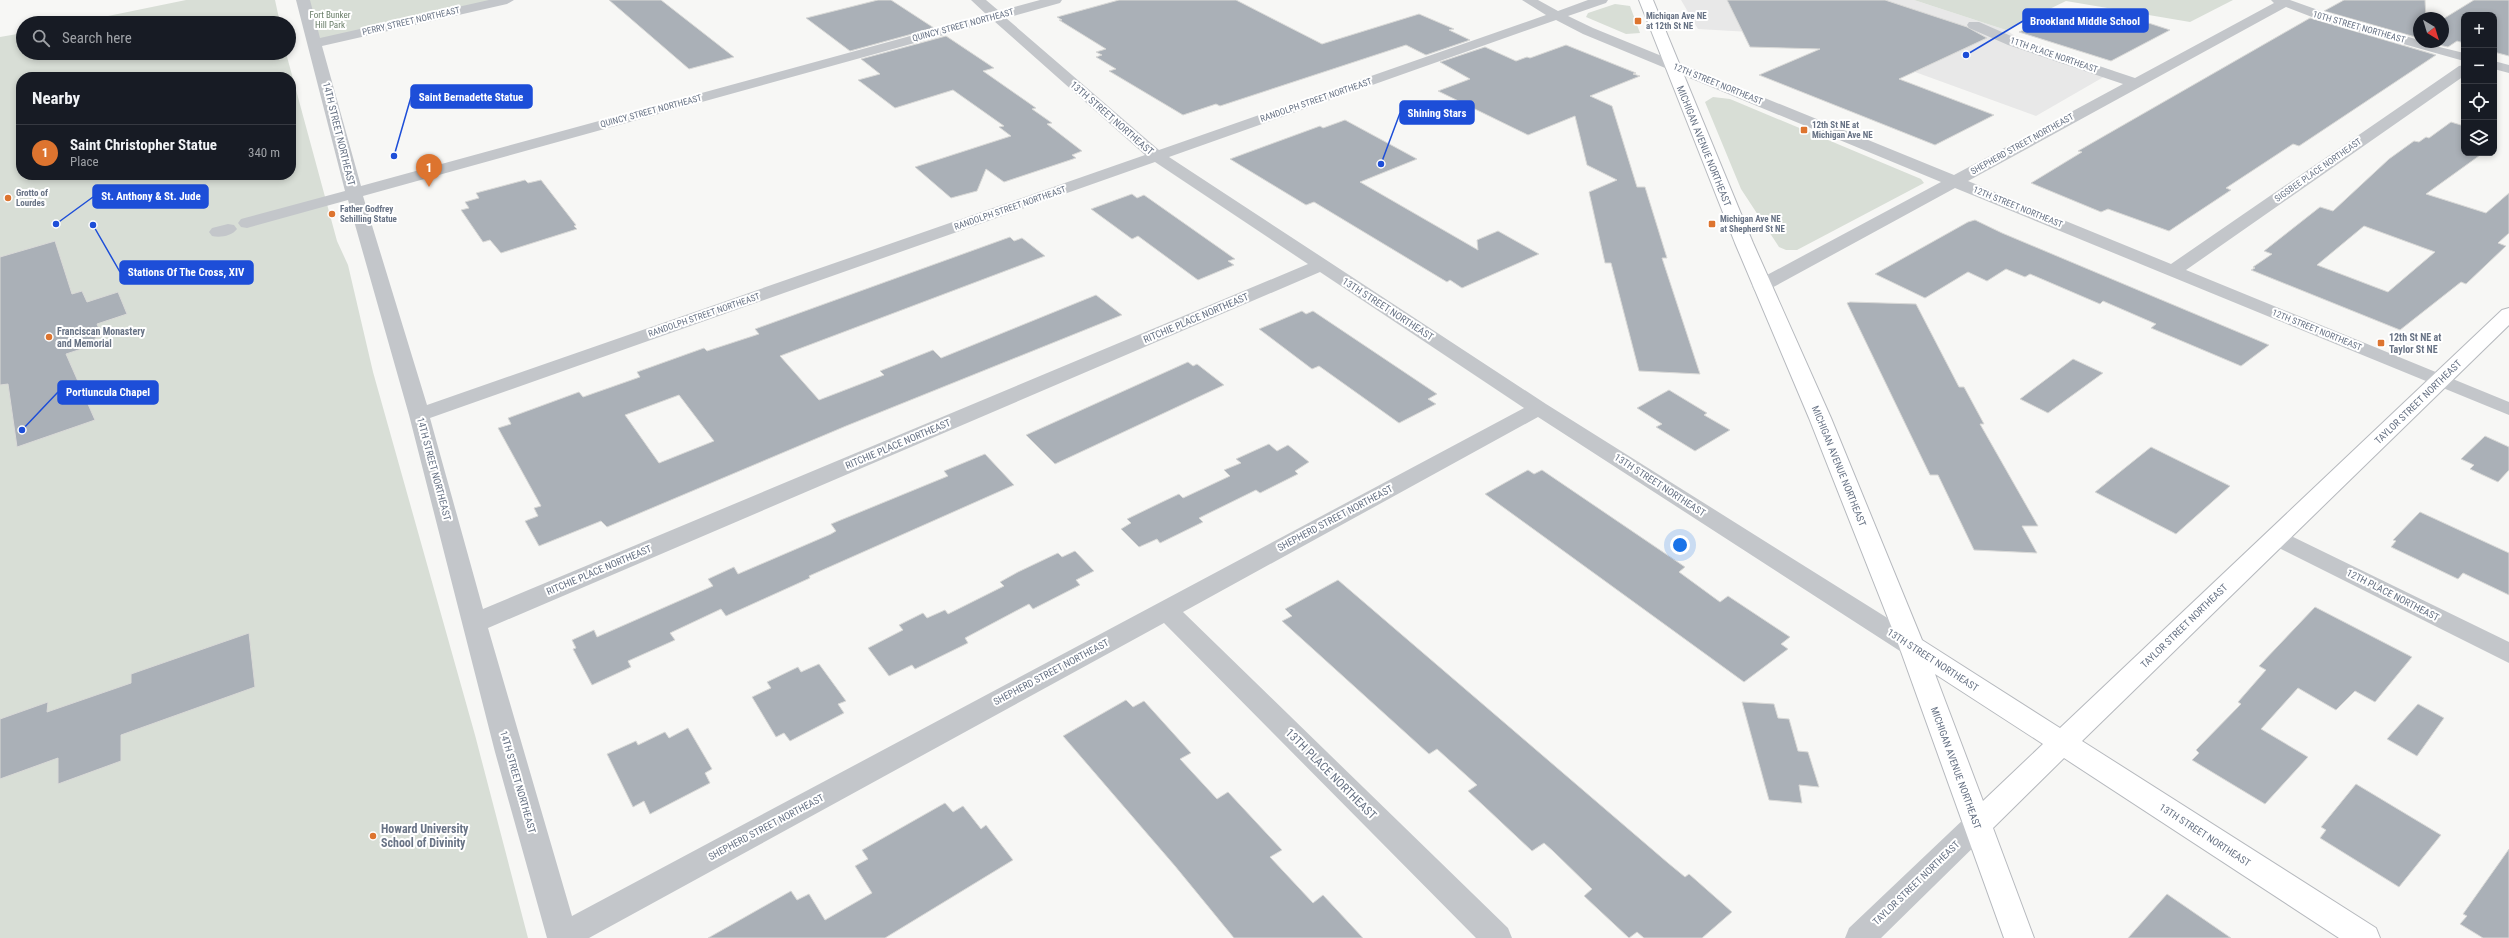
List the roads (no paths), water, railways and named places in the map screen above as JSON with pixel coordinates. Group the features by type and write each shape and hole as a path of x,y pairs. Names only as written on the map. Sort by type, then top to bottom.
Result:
{"main road":[{"name":"MICHIGAN AVENUE NORTHEAST","path":"1646,0 1761,286 1820,418 1912,646 2019,938"},
{"name":"TAYLOR STREET NORTHEAST","path":"1977,825 2509,314"},
{"name":"13TH STREET NORTHEAST","path":"1912,646 2365,938"}],"street":[{"name":"14TH STREET NORTHEAST","path":"303,0 354,193 419,415 475,623 563,937"},
{"name":"PERRY STREET NORTHEAST","path":"315,43 507,0"},
{"name":"13TH STREET NORTHEAST","path":"978,0 1156,156 1539,408 1912,646"},
{"name":"QUINCY STREET NORTHEAST","path":"247,223 1055,0"},
{"name":"12TH STREET NORTHEAST","path":"1529,0 1556,16 1671,65 2509,409"},
{"name":"RANDOLPH STREET NORTHEAST","path":"419,415 1600,0"},
{"name":"10TH STREET NORTHEAST","path":"2281,1 2330,19 2461,56"},
{"name":"SHEPHERD STREET NORTHEAST","path":"1761,286 2135,83 2281,1"},
{"name":"11TH PLACE NORTHEAST","path":"1974,25 2013,42 2135,83"},
{"path":"2497,66 2509,69"},
{"name":"SIGSBEE PLACE NORTHEAST","path":"2173,271 2461,72"},
{"name":"RITCHIE PLACE NORTHEAST","path":"475,623 1321,265"},
{"name":"SHEPHERD STREET NORTHEAST","path":"563,937 1539,408"},
{"name":"12TH PLACE NORTHEAST","path":"2277,537 2509,653"},
{"name":"13TH PLACE NORTHEAST","path":"1166,610 1497,938"},
{"name":"TAYLOR STREET NORTHEAST","path":"1860,938 1977,825"}],"place":[{"name":"Michigan Ave NE at 12th St NE","path":"1638,21"},
{"name":"Brookland Middle School","path":"1966,55"},
{"name":"12th St NE at Michigan Ave NE","path":"1804,130"},
{"name":"Saint Bernadette Statue","path":"394,156"},
{"name":"Shining Stars","path":"1381,164"},
{"name":"Saint Christopher Statue","path":"429,187"},
{"name":"Grotto of Lourdes","path":"8,198"},
{"name":"Father Godfrey Schilling Statue","path":"332,214"},
{"name":"St. Anthony & St. Jude","path":"56,224"},
{"name":"Michigan Ave NE at Shepherd St NE","path":"1712,224"},
{"name":"Stations Of The Cross, XIV","path":"93,225"},
{"name":"Franciscan Monastery and Memorial","path":"49,337"},
{"name":"12th St NE at Taylor St NE","path":"2381,343"},
{"name":"Portiuncula Chapel","path":"22,430"},
{"name":"Howard University School of Divinity","path":"373,836"}],"park label":[{"name":"Fort Bunker Hill Park","path":"330,20"}]}
